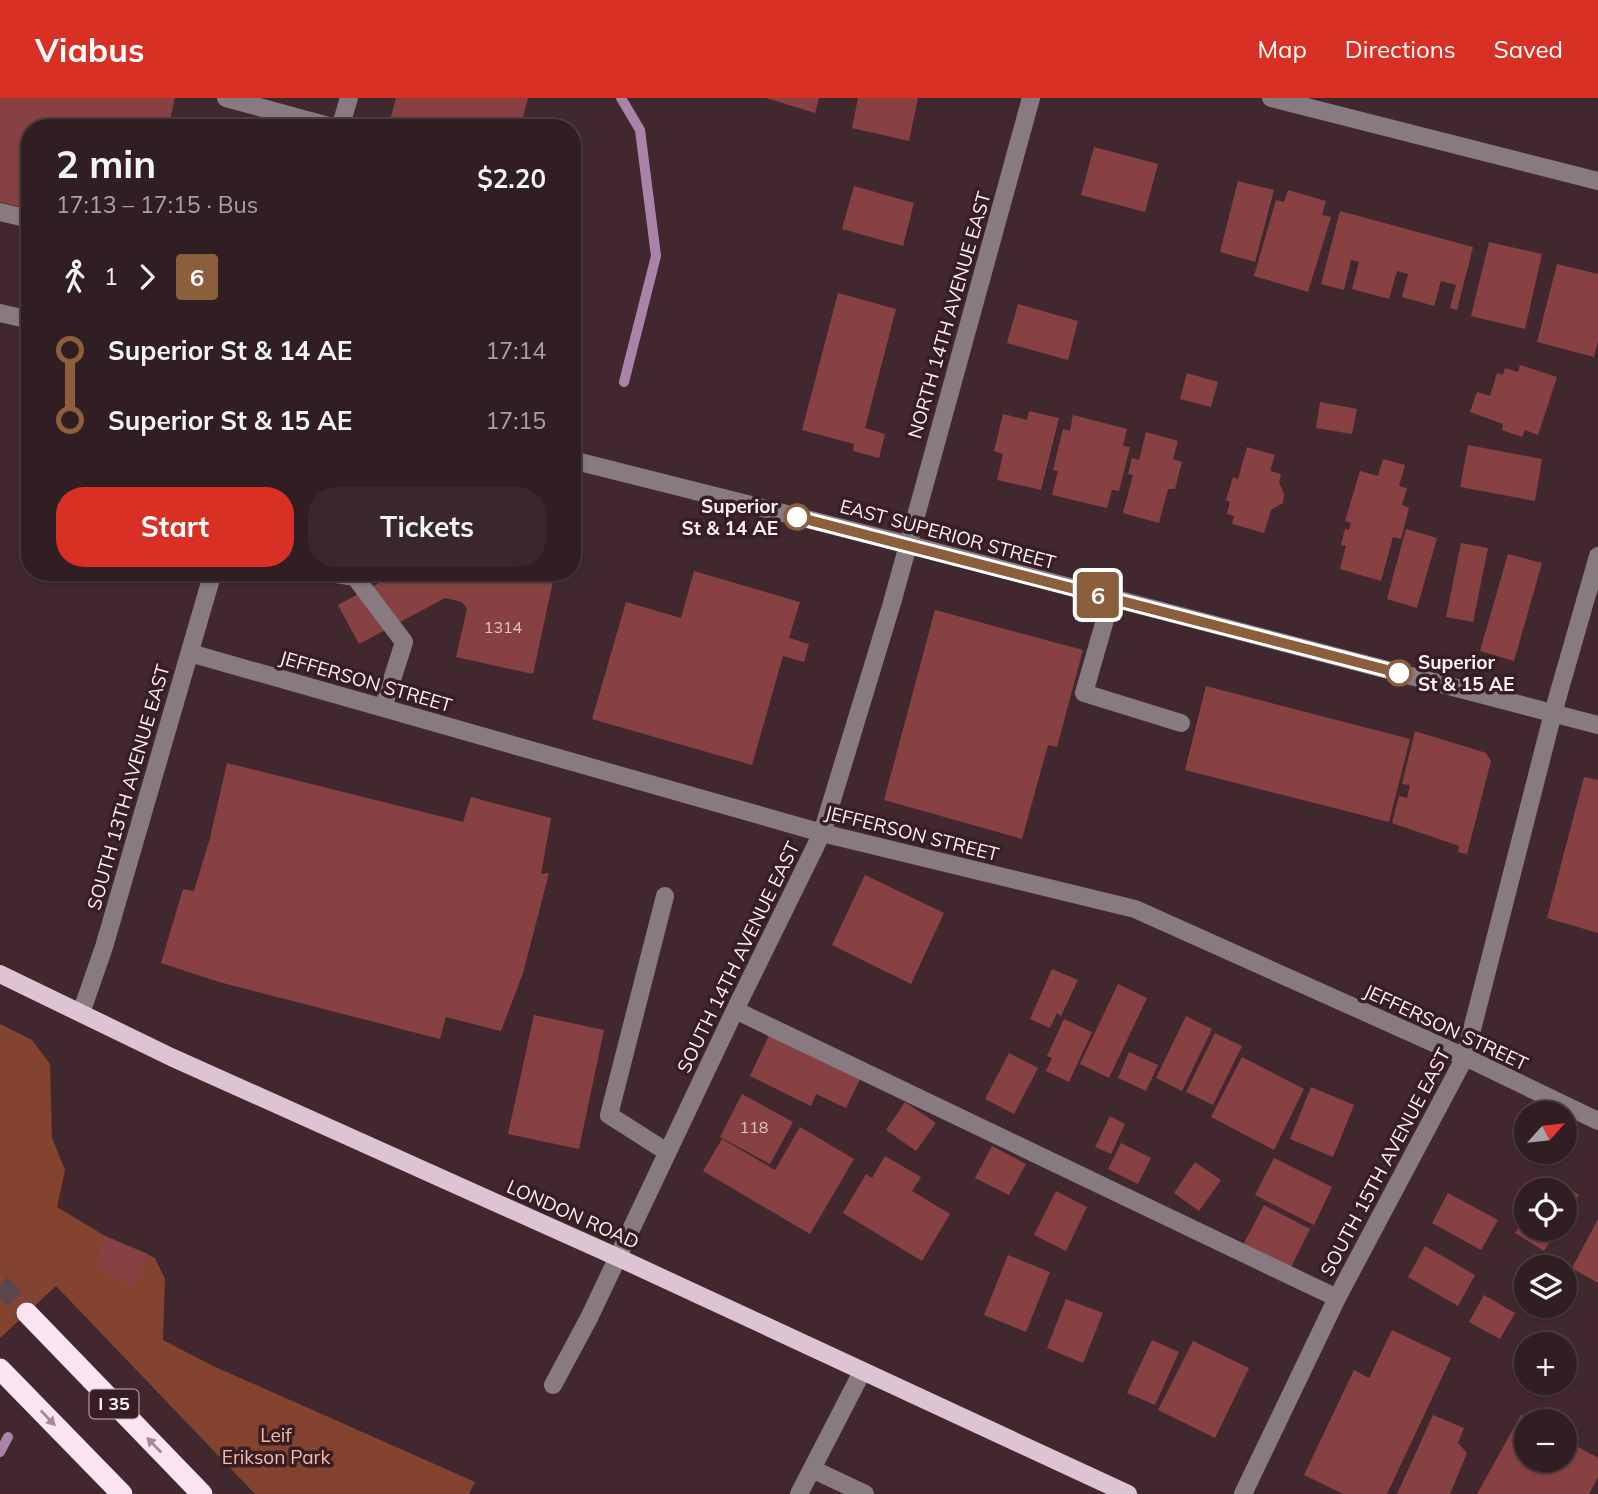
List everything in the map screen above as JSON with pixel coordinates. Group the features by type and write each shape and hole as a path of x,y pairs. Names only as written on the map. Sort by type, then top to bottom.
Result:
{"highway":[{"name":"I 35","path":"27,1313 202,1494"},
{"path":"0,1369 122,1494"}],"main road":[{"name":"LONDON ROAD","path":"0,974 170,1057 617,1257 1128,1494"}],"street":[{"path":"226,98 304,119"},
{"path":"341,119 349,98"},
{"name":"NORTH 14TH AVENUE EAST","path":"906,544 1031,98"},
{"path":"1272,98 1336,106 1598,181"},
{"path":"0,212 21,217"},
{"path":"0,313 21,318"},
{"name":"EAST SUPERIOR STREET","path":"581,462 906,544 1598,725"},
{"name":"SOUTH 14TH AVENUE EAST","path":"553,1385 589,1318 822,833 892,603 906,544"},
{"name":"SOUTH 15TH AVENUE EAST","path":"1243,1494 1338,1298 1465,1057 1553,713 1598,556"},
{"name":"SOUTH 13TH AVENUE EAST","path":"81,1013 104,947 210,581"},
{"path":"358,581 404,642 383,708"},
{"path":"1111,599 1084,693 1181,723"},
{"name":"JEFFERSON STREET","path":"190,653 822,833 1135,909 1465,1057 1598,1121"},
{"path":"665,896 610,1115 667,1152"},
{"path":"735,1010 1338,1298"},
{"path":"799,1494 862,1372"},
{"path":"812,1468 865,1494"}],"green space":[{"name":"Leif Erikson Park","path":"0,1024 32,1040 50,1064 52,1138 65,1170 57,1207 105,1236 155,1258 165,1279 163,1340 211,1365 475,1482 469,1494 255,1494 56,1286 0,1338"}],"building":[{"path":"0,98 175,98 170,119 21,119 21,207 0,202"},
{"path":"396,98 528,98 522,119 390,119"},
{"path":"766,98 819,98 815,113"},
{"path":"858,98 918,98 909,141 852,128"},
{"path":"1094,147 1158,164 1145,212 1081,195"},
{"path":"1238,181 1274,190 1255,262 1220,252"},
{"path":"854,186 914,203 903,246 842,229"},
{"path":"1288,190 1326,201 1322,215 1331,217 1308,292 1254,276 1276,200 1284,202"},
{"path":"1340,211 1473,247 1457,310 1450,308 1456,285 1441,281 1434,306 1402,297 1408,274 1397,271 1389,299 1352,289 1359,262 1351,260 1344,290 1321,284"},
{"path":"1489,242 1542,254 1525,329 1471,316"},
{"path":"1557,264 1598,274 1598,341 1594,357 1537,342"},
{"path":"838,293 896,309 865,428 885,434 879,458 853,451 854,444 802,430"},
{"path":"1018,304 1078,321 1068,360 1007,343"},
{"path":"1520,365 1557,377 1538,435 1525,430 1522,437 1502,430 1503,424 1470,412 1477,392 1490,396 1497,373 1503,375 1505,368 1518,372"},
{"path":"1187,373 1218,382 1211,407 1180,399"},
{"path":"1320,402 1357,409 1352,434 1316,428"},
{"path":"1029,411 1059,418 1041,490 997,480 1003,454 994,451 1003,414 1027,420"},
{"path":"1073,415 1127,429 1123,446 1130,447 1119,491 1112,490 1107,508 1052,495 1058,471 1053,470 1063,429 1070,431"},
{"path":"1146,432 1178,441 1173,459 1182,462 1175,489 1168,489 1159,523 1123,513 1133,475 1128,474 1132,458 1139,460"},
{"path":"1468,445 1542,459 1535,501 1460,487"},
{"path":"1247,447 1275,455 1270,471 1281,474 1279,482 1284,494 1283,503 1271,510 1264,533 1232,524 1234,516 1227,514 1230,502 1226,500 1233,477 1238,479"},
{"path":"1383,459 1405,465 1399,486 1407,488 1402,505 1409,508 1401,539 1393,537 1381,581 1340,569 1346,546 1341,545 1345,529 1349,530 1351,523 1345,521 1360,471 1378,476"},
{"path":"1406,529 1437,538 1417,608 1387,599"},
{"path":"1461,543 1488,548 1473,622 1446,617"},
{"path":"1508,554 1542,563 1514,661 1480,651"},
{"path":"694,571 800,602 789,638 809,644 804,662 783,656 752,765 592,719 626,602 681,618"},
{"path":"382,581 553,581 533,674 456,657 467,609 462,602 445,598 359,644 338,605"},
{"path":"935,610 1083,650 1057,747 1048,745 1022,839 884,800"},
{"path":"1206,686 1410,739 1389,822 1185,770"},
{"path":"1415,731 1486,753 1491,761 1467,854 1458,852 1459,846 1392,823 1399,796 1407,798 1410,785 1402,784"},
{"path":"227,763 463,822 471,797 551,818 541,874 549,873 523,973 501,1031 446,1017 440,1039 219,982 161,963 183,889 194,891 210,838"},
{"path":"1584,777 1598,780 1598,933 1547,918"},
{"path":"865,875 944,913 911,984 832,945"},
{"path":"1052,969 1078,980 1061,1016 1057,1013 1050,1028 1030,1019"},
{"path":"1118,984 1147,998 1109,1078 1080,1064"},
{"path":"534,1015 604,1030 579,1149 508,1134"},
{"path":"1186,1016 1212,1029 1182,1091 1156,1078"},
{"path":"1064,1019 1092,1032 1069,1082 1046,1071 1052,1058 1047,1056"},
{"path":"771,1031 862,1075 846,1108 816,1094 811,1106 750,1076"},
{"path":"1215,1033 1242,1046 1213,1105 1186,1092"},
{"path":"1129,1052 1158,1065 1146,1091 1118,1078"},
{"path":"1009,1053 1038,1068 1014,1114 985,1099"},
{"path":"1242,1057 1304,1089 1274,1150 1211,1117"},
{"path":"1311,1087 1354,1105 1333,1157 1290,1139"},
{"path":"742,1094 793,1122 770,1164 720,1137"},
{"path":"905,1102 936,1123 916,1151 886,1130"},
{"path":"1110,1116 1125,1124 1111,1154 1095,1147"},
{"path":"800,1127 854,1159 810,1234 703,1171 722,1139 775,1170"},
{"path":"1121,1143 1151,1158 1138,1184 1108,1169"},
{"path":"992,1146 1026,1164 1009,1195 975,1178"},
{"path":"885,1156 921,1177 912,1191 950,1214 922,1261 843,1213 866,1174 872,1178"},
{"path":"1274,1158 1332,1187 1314,1225 1255,1195"},
{"path":"1195,1162 1221,1180 1199,1211 1174,1193"},
{"path":"1056,1191 1087,1207 1066,1251 1034,1235"},
{"path":"1448,1193 1498,1220 1481,1250 1432,1223"},
{"path":"1264,1205 1310,1229 1290,1269 1243,1245"},
{"path":"1598,1219 1598,1283 1577,1271 1577,1259"},
{"path":"105,1236 148,1254 133,1287 94,1266"},
{"path":"1528,1241 1550,1241 1544,1251"},
{"path":"1425,1246 1475,1275 1458,1306 1408,1277"},
{"path":"1008,1255 1050,1272 1026,1332 984,1315"},
{"path":"1484,1295 1514,1312 1500,1339 1469,1322"},
{"path":"1066,1299 1103,1313 1083,1363 1047,1348"},
{"path":"1392,1330 1451,1358 1387,1494 1343,1494 1304,1475 1354,1370 1369,1378"},
{"path":"1152,1340 1179,1352 1155,1405 1127,1393"},
{"path":"1193,1341 1249,1368 1215,1438 1158,1410"},
{"path":"1433,1415 1464,1428 1458,1443 1467,1453 1450,1494 1397,1494"},
{"path":"1514,1428 1514,1472 1577,1472 1577,1446 1598,1458 1598,1477 1589,1494 1477,1494"}],"waterway":[{"path":"621,98 640,130 656,256 624,382"},
{"path":"0,1452 8,1437"}],"tunnel":[{"path":"0,1284 27,1313"}],"bus line":[{"name":"6","path":"797,517 1399,673"}],"place":[{"name":"Superior St & 14 AE","path":"797,517"},
{"name":"Superior St & 15 AE","path":"1399,673"}]}
